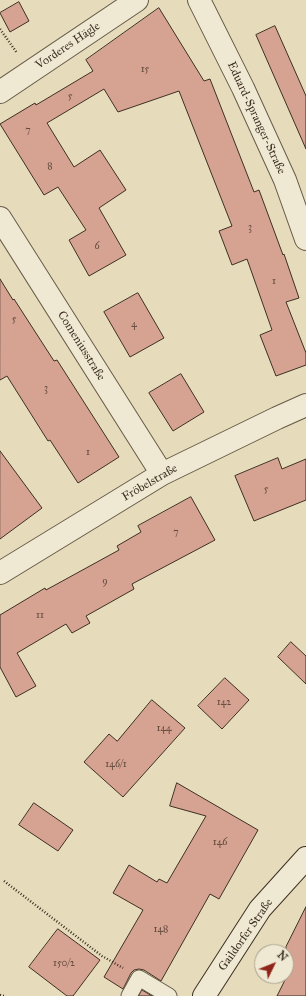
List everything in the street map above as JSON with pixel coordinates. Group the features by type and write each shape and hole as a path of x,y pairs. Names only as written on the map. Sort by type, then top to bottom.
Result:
{"street":[{"name":"Vorderes Hägle","path":"0,92 137,0"},
{"name":"Eduard-Spranger-Straße","path":"199,0 244,88 285,180 306,238"},
{"name":"Comeniusstraße","path":"0,218 162,474"},
{"name":"Fröbelstraße","path":"0,573 162,474 306,405"},
{"name":"Gaildorfer Straße","path":"204,996 260,909 306,858"}],"lane":[{"path":"129,996 139,978 169,996"}],"path":[{"path":"4,882 102,956 139,978"},
{"path":"0,995 4,996"}],"building":[{"path":"19,2 29,21 10,32 0,13"},
{"path":"159,8 204,81 210,79 254,192 259,190 283,255 284,254 299,298 286,302 306,353 306,365 276,376 260,335 272,330 247,259 232,265 219,231 232,226 179,91 118,112 104,89 47,123 74,167 100,150 126,190 99,208 126,255 89,276 69,240 86,230 58,187 44,195 0,124 35,103 36,105 93,71 86,60"},
{"path":"275,26 306,96 306,149 256,35"},
{"path":"0,279 54,361 57,360 119,457 78,483 50,440 48,441 7,376 0,380"},
{"path":"138,293 164,338 130,357 104,312"},
{"path":"181,374 204,412 173,431 149,393"},
{"path":"0,451 42,508 0,539"},
{"path":"278,458 282,469 306,459 306,500 254,521 235,476"},
{"path":"191,497 215,540 132,584 134,589 86,616 90,623 72,633 66,624 17,653 36,686 16,697 0,667 0,615 45,588 46,590 119,550 117,546 141,532 138,526"},
{"path":"291,642 306,656 306,684 278,657"},
{"path":"225,678 249,700 222,729 198,706"},
{"path":"152,700 185,728 123,797 84,762 109,734 117,741"},
{"path":"177,783 258,830 219,899 210,894 161,981 144,970 134,970 123,989 104,977 143,910 113,893 129,865 157,882 159,879 167,883 206,816 170,806"},
{"path":"34,803 73,830 58,851 19,825"},
{"path":"306,907 306,996 277,996 283,984 294,984 294,944 288,944"},
{"path":"58,929 100,960 73,996 67,996 29,967"},
{"path":"142,990 152,996 139,996"}]}
